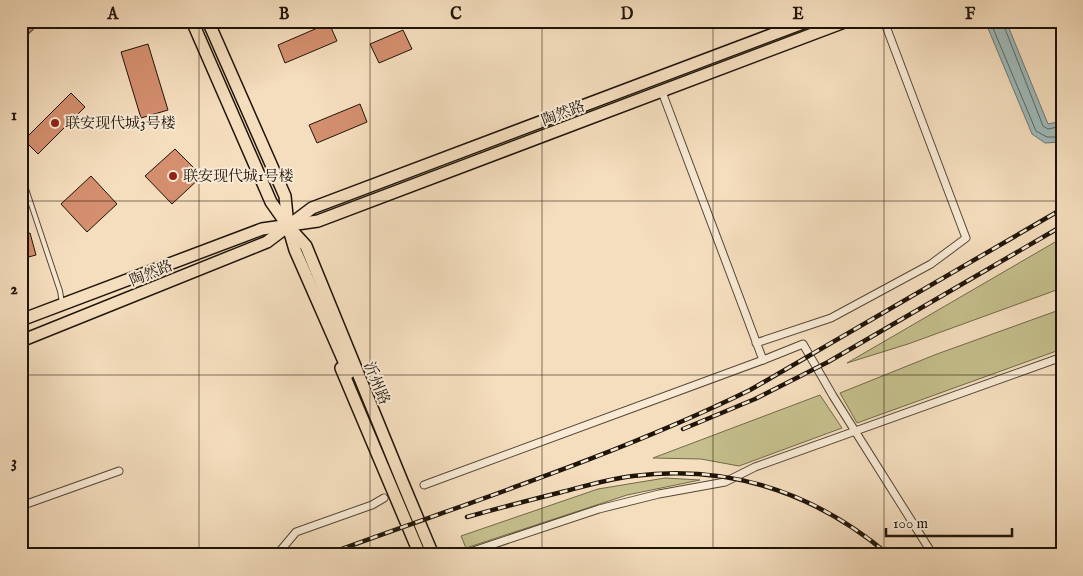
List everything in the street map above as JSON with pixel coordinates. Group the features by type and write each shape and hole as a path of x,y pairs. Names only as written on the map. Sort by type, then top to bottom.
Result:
{"main road":[{"name":"沂州路","path":"192,21 271,202 288,226"},
{"name":"沂州路","path":"208,21 285,196 288,226 295,250 323,300 433,555"},
{"name":"陶然路","path":"21,341 267,242 312,208 808,21"},
{"name":"陶然路","path":"21,320 262,228 317,221 847,21"},
{"path":"690,81 677,77 713,58"},
{"path":"596,116 642,92 629,90"},
{"name":"沂州路","path":"323,300 426,555"},
{"path":"323,300 320,317 420,555"},
{"path":"323,300 340,315 442,555"}],"street":[{"path":"756,343 831,318 931,264 966,238 884,21"},
{"path":"662,92 762,360"},
{"path":"424,485 803,344 933,555"},
{"path":"468,555 473,551 598,508 725,482 755,467 1062,357"},
{"path":"21,506 119,471"},
{"path":"269,555 280,551 296,532 372,505 384,498"}],"lane":[{"path":"21,174 60,291 62,304"}],"shaded area":[{"path":"1062,238 1062,288 908,344 847,363"},
{"path":"1062,309 1062,349 857,423 840,393 937,354"},
{"path":"820,395 842,428 739,466 701,459 653,458"},
{"path":"665,478 700,480 627,495 466,548 461,536 598,489"}],"water":[{"path":"985,21 1006,21 1048,124 1062,121 1062,142 1045,143 1032,134"}],"building":[{"path":"21,21 42,21 21,41"},
{"path":"329,23 337,41 285,63 278,45"},
{"path":"403,30 412,49 379,63 370,44"},
{"path":"148,44 168,110 141,118 121,52"},
{"name":"联安现代城3号楼","path":"71,93 85,107 38,154 24,140"},
{"path":"360,104 367,122 317,143 309,125"},
{"name":"联安现代城1号楼","path":"175,149 202,176 172,204 145,176"},
{"path":"91,176 117,204 87,232 61,204"},
{"path":"30,233 36,255 21,259 21,236"}],"railway":[{"path":"325,555 593,458 646,437 750,390 1062,209"},
{"path":"683,429 755,399 828,362 1062,226"},
{"path":"467,517 624,477 669,473 703,474 737,479 769,487 801,499 831,514 889,555"}],"place":[{"name":"联安现代城3号楼","path":"55,123"},
{"name":"联安现代城1号楼","path":"173,176"}]}
